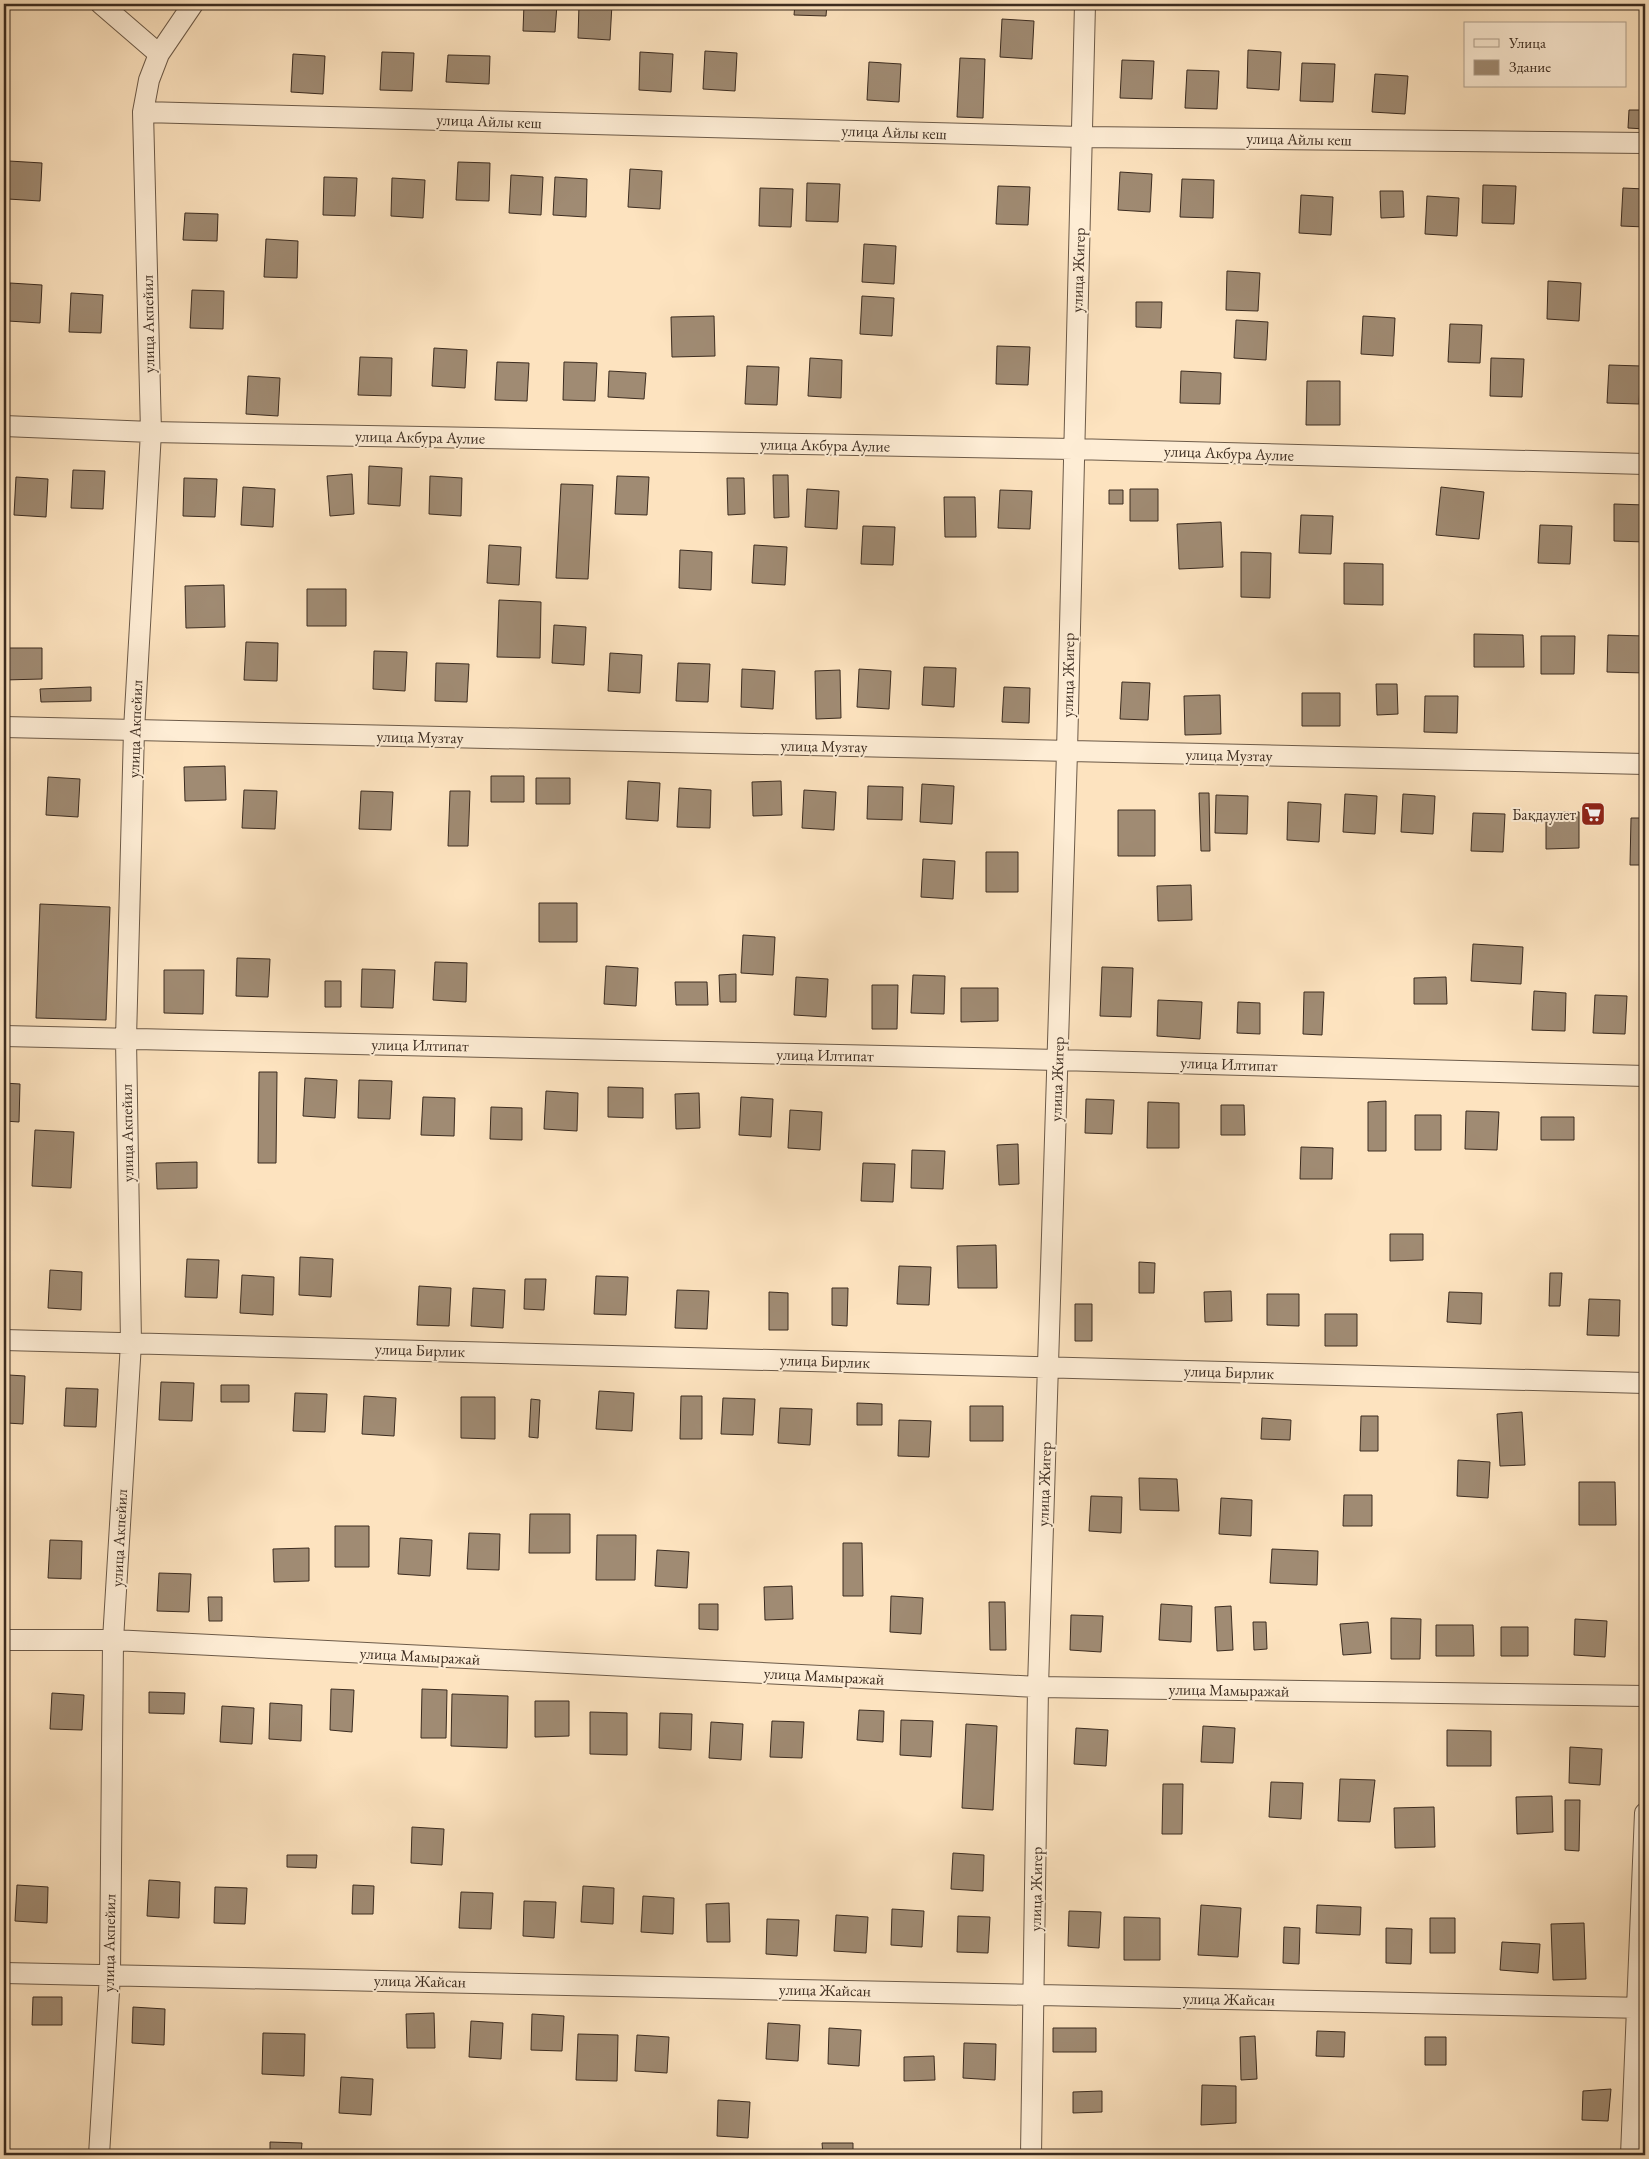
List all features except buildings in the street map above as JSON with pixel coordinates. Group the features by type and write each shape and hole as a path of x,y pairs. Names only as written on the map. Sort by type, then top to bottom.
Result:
{"street":[{"path":"101,4 158,54"},
{"name":"улица Акпейил","path":"99,2155 110,1975 113,1640 131,1343 126,1039 134,730 150,432 143,112 148,80 158,54 194,4"},
{"name":"улица Жигер","path":"1031,2155 1035,1994 1038,1687 1067,752 1085,4"},
{"name":"улица Айлы кеш","path":"143,112 1082,137 1645,143"},
{"name":"улица Акбура Аулие","path":"4,426 150,432 1073,449 1645,464"},
{"name":"улица Музтау","path":"4,727 1645,764"},
{"name":"улица Илтипат","path":"4,1036 1058,1060 1645,1076"},
{"name":"улица Бирлик","path":"4,1340 1645,1383"},
{"name":"улица Мамыражай","path":"4,1640 113,1640 1038,1687 1645,1696"},
{"path":"1631,2155 1642,2008 1645,1813"},
{"name":"улица Жайсан","path":"4,1973 1642,2008"}],"place":[{"name":"Бақдаулет","path":"1593,814"}]}
